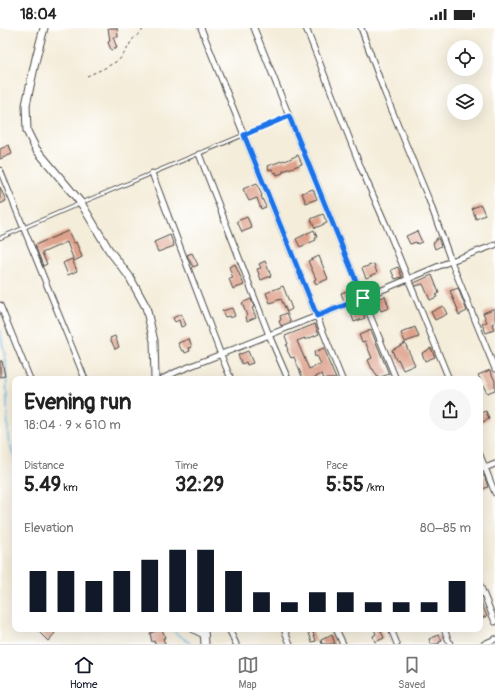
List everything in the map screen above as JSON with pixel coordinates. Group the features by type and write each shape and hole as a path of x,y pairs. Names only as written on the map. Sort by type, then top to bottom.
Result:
{"street":[{"path":"44,28 26,105 27,131 36,149 81,203 109,250 129,276 146,307 154,341 155,376"},
{"path":"201,28 341,376"},
{"path":"254,28 395,376"},
{"path":"306,28 361,168 448,376"},
{"path":"361,28 384,91 429,200 451,261 495,369"},
{"path":"199,154 269,335 287,376"},
{"path":"0,170 84,376"},
{"path":"152,173 230,376"},
{"path":"168,376 451,261 495,245"},
{"path":"0,305 29,376"},
{"path":"176,372 178,376"},
{"path":"483,469 495,464"},
{"path":"483,471 495,493"},
{"path":"483,592 495,622"},
{"path":"230,632 236,644"},
{"path":"285,632 290,644"},
{"path":"337,632 343,644"},
{"path":"392,632 397,644"},
{"path":"445,632 450,644"},
{"path":"204,633 205,644"},
{"path":"484,644 495,640"}],"lane":[{"path":"0,238 289,116"}],"path":[{"path":"87,76 119,60 132,40 146,28"}],"building":[{"path":"108,28 117,28 118,37 113,37 117,48 111,50 108,42 110,41"},
{"path":"9,145 12,154 0,159 0,149"},
{"path":"298,155 302,164 283,171 283,173 277,175 272,169 269,170 268,166"},
{"path":"257,183 266,207 261,209 257,198 249,201 243,189"},
{"path":"0,187 6,201 0,204"},
{"path":"313,189 317,199 306,203 302,193"},
{"path":"481,205 485,215 476,219 472,208"},
{"path":"323,214 327,223 315,228 311,219"},
{"path":"247,217 252,228 242,232 237,221"},
{"path":"314,230 317,237 315,238 316,240 300,247 296,239"},
{"path":"68,231 74,243 76,242 82,257 74,261 67,242 42,253 47,264 43,266 35,245"},
{"path":"417,231 422,242 410,244 406,236"},
{"path":"170,235 174,246 158,252 154,242"},
{"path":"438,238 441,246 435,249 433,243"},
{"path":"192,253 198,265 193,267 187,255"},
{"path":"319,256 328,279 316,284 314,280 316,279 308,261"},
{"path":"72,259 77,271 68,275 63,263"},
{"path":"265,261 271,276 261,280 257,269 261,268 259,264"},
{"path":"235,264 244,285 233,289 229,279 233,278 229,267"},
{"path":"374,264 377,273 366,278 362,268"},
{"path":"398,267 402,277 395,279 391,270"},
{"path":"432,275 439,293 436,295 437,297 430,300 423,284 416,286 414,283"},
{"path":"283,286 292,309 287,312 281,299 270,303 266,293"},
{"path":"458,288 467,311 459,315 450,291"},
{"path":"353,289 355,297 344,301 341,293"},
{"path":"385,296 389,308 381,311 376,300"},
{"path":"251,299 254,307 252,308 256,317 247,321 247,316 242,303"},
{"path":"361,306 365,318 354,322 350,310"},
{"path":"443,306 447,314 435,320 431,312"},
{"path":"232,308 235,316 230,318 229,316 225,317 222,311"},
{"path":"495,308 495,322 492,324 494,330 486,333 482,324 487,322 483,313"},
{"path":"287,313 291,322 281,326 279,321 281,320 280,316"},
{"path":"181,314 186,325 181,327 179,320 175,322 173,318"},
{"path":"315,324 319,334 305,340 305,338 297,341 309,369 321,364 317,356 315,357 314,352 324,348 335,376 323,376 322,374 318,376 302,376 294,357 291,358 287,350 286,345 288,344 285,336"},
{"path":"415,327 419,337 405,342 401,333"},
{"path":"371,330 389,374 377,376 368,360 372,358 365,341 362,342 359,335"},
{"path":"115,336 119,347 115,349 110,338"},
{"path":"189,339 192,347 189,348 190,351 185,353 184,350 182,351 178,343"},
{"path":"405,343 415,365 403,370 398,359 396,360 392,350"},
{"path":"431,348 435,357 425,361 422,353"},
{"path":"248,351 253,363 247,365 246,362 242,364 238,355"},
{"path":"0,361 2,361 5,376 0,377"},
{"path":"490,370 495,381 495,390 487,393 483,385 483,376 478,375"},
{"path":"486,411 489,419 483,422 483,412"},
{"path":"483,475 488,487 483,489"},
{"path":"483,607 487,616 483,617"},
{"path":"39,632 55,633 48,641"},
{"path":"163,632 165,644 155,644 154,641 152,642 150,633"},
{"path":"309,632 313,632 316,641 312,642"},
{"path":"375,632 381,632 384,638 375,642 373,636 376,634"},
{"path":"332,635 335,644 322,644 321,640"},
{"path":"439,635 442,641 439,642 439,644 431,644 429,639"}],"waterway":[{"path":"0,331 6,361 8,439 12,450"},
{"path":"175,632 191,644"}],"route":[{"path":"289,116 363,298 317,316 244,135 289,116"}]}
